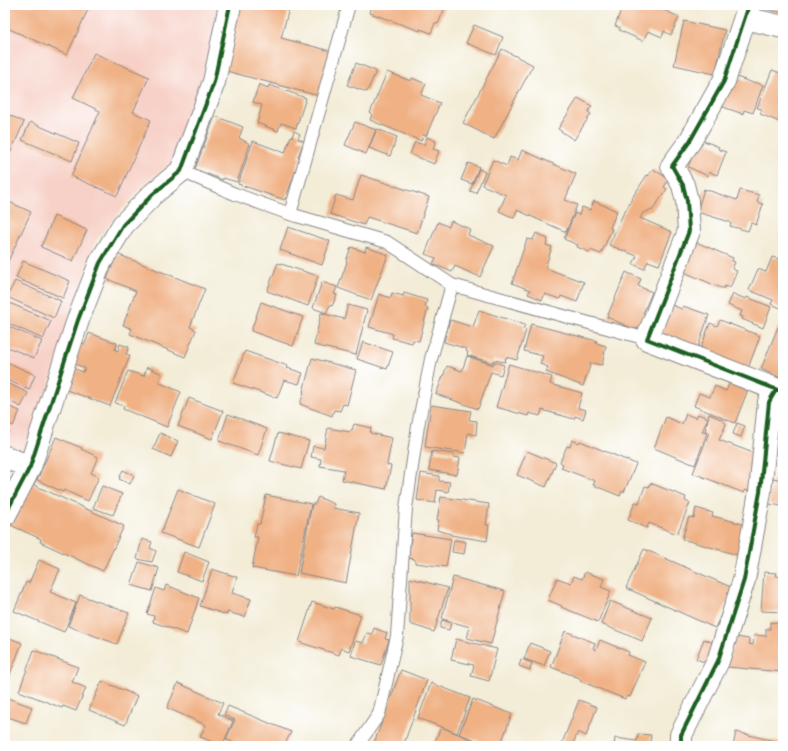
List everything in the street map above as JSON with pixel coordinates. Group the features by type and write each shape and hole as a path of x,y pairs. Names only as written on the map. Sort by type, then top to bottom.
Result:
{"street":[{"path":"5,515 30,467 78,320 100,263 123,225 153,194 181,171 214,82 230,5"},
{"path":"681,746 681,735 718,661 744,580 760,492 769,402 780,391 647,339 689,231 683,185 672,166 690,141 724,81 747,11 783,27"},
{"path":"5,457 30,467"}],"lane":[{"path":"290,214 349,5"},
{"path":"181,171 235,194 290,214 386,242 452,285 647,339"},
{"path":"357,746 379,714 397,636 406,508 418,426 431,359 452,285"}],"shaded area":[{"path":"5,5 219,5 216,29 179,157 141,187 96,240 25,459 5,451"}],"building":[{"path":"5,5 90,5 67,55 5,27"},
{"path":"236,5 290,5 281,38 331,51 319,96 219,69"},
{"path":"372,5 446,5 438,24 435,23 431,33 420,29 420,31 370,13"},
{"path":"623,5 658,5 657,7 679,17 671,35 664,31 662,37 648,31 643,41 619,30 620,28 615,26"},
{"path":"757,5 783,5 783,13 757,7"},
{"path":"684,21 725,30 715,74 674,65"},
{"path":"474,25 503,37 496,55 466,43"},
{"path":"502,49 533,65 494,139 463,123"},
{"path":"94,53 149,77 133,112 151,120 117,196 71,176 100,111 73,98"},
{"path":"356,63 376,71 367,92 347,85"},
{"path":"772,70 783,74 782,123 760,114 762,109 757,108"},
{"path":"387,72 411,81 412,78 426,84 421,95 440,103 426,136 423,135 421,141 370,120 372,114 370,113"},
{"path":"734,76 763,85 753,113 744,110 743,114 723,107"},
{"path":"259,84 268,88 269,85 306,98 296,128 281,123 278,131 257,123 262,105 253,102"},
{"path":"578,98 592,106 588,112 591,114 574,140 558,129"},
{"path":"5,113 24,122 5,165"},
{"path":"215,116 243,127 239,138 250,144 237,182 223,178 223,180 195,169"},
{"path":"30,122 79,143 72,161 22,140"},
{"path":"355,122 376,130 366,154 345,145"},
{"path":"377,129 397,137 390,156 369,148"},
{"path":"294,131 300,134 298,139 304,141 298,157 300,158 285,200 238,184 253,141 285,153"},
{"path":"427,137 436,141 433,149 439,151 434,164 410,154 415,142 424,145"},
{"path":"699,139 719,147 718,149 726,152 717,175 709,172 708,176 688,167"},
{"path":"522,150 576,174 565,200 577,205 566,232 517,210 514,218 499,211 506,195 482,185 493,160 507,166 510,157 518,160"},
{"path":"468,163 479,167 472,184 461,180"},
{"path":"479,169 485,172 476,193 470,191"},
{"path":"653,169 669,179 664,187 667,189 652,211 643,213 640,218 672,232 659,265 648,261 644,269 633,264 637,256 609,245 632,198 647,175 648,176"},
{"path":"361,175 429,197 417,233 367,217 364,225 330,214 336,195 353,200"},
{"path":"704,189 737,200 740,190 759,195 757,202 763,204 756,225 751,223 748,231 730,226 730,222 697,212"},
{"path":"5,200 31,212 5,268"},
{"path":"594,201 617,211 610,228 612,229 601,254 590,250 589,252 564,239 575,213 579,215 582,207 590,210"},
{"path":"54,216 87,230 73,261 41,247"},
{"path":"451,221 470,229 468,235 494,246 480,277 455,266 452,272 433,264 436,258 425,254 438,222 449,227"},
{"path":"288,227 330,241 322,265 280,250"},
{"path":"536,233 548,239 546,245 552,247 545,268 584,282 577,302 561,296 560,299 545,294 542,300 528,294 530,290 512,283 527,239 533,240"},
{"path":"696,242 733,258 732,261 735,262 732,269 737,271 730,288 725,286 724,288 721,288 684,272"},
{"path":"351,247 365,252 366,247 388,255 371,300 338,288"},
{"path":"781,253 783,254 783,309 771,304 773,300 749,290 758,269 766,272 772,257 779,259"},
{"path":"117,254 205,289 190,327 196,330 185,357 130,334 132,329 123,325 136,291 107,279"},
{"path":"23,261 70,281 63,298 16,278"},
{"path":"278,263 318,276 308,306 267,291"},
{"path":"626,272 641,279 638,286 652,292 643,313 649,316 643,331 636,328 636,330 607,317"},
{"path":"15,281 61,301 54,318 7,297"},
{"path":"322,282 337,287 334,294 337,295 332,306 330,305 326,313 313,308"},
{"path":"392,293 403,296 404,293 427,300 425,307 428,308 419,341 413,340 412,343 392,338 393,334 369,327 379,294 391,298"},
{"path":"733,294 746,299 747,297 771,307 763,328 742,319 743,317 740,316 742,311 728,305"},
{"path":"5,301 51,321 43,339 5,322"},
{"path":"261,302 303,317 293,346 251,331"},
{"path":"669,304 682,309 683,306 709,315 696,352 661,337 663,332 659,331"},
{"path":"348,305 367,310 356,355 314,345 321,313 344,319"},
{"path":"479,310 525,325 523,329 526,330 517,360 506,357 505,362 493,360 492,363 467,355 467,349 444,342 450,320 473,327"},
{"path":"720,320 760,336 747,371 699,353 710,323 717,326"},
{"path":"531,324 597,341 596,343 606,346 602,365 591,363 583,386 546,372 548,367 540,364 543,356 524,351"},
{"path":"5,325 42,341 34,358 5,346"},
{"path":"778,327 783,329 783,371 779,377 761,369"},
{"path":"89,333 117,343 115,350 118,351 120,344 129,347 126,354 130,356 110,406 64,389 73,368 83,372 85,368 72,363 80,342 85,344"},
{"path":"363,342 393,352 387,369 357,359"},
{"path":"245,351 288,366 287,368 303,373 299,384 284,380 277,398 233,383"},
{"path":"467,356 493,365 494,362 504,365 501,375 491,372 478,409 436,394 447,366 462,371"},
{"path":"312,358 356,370 347,405 343,404 340,411 334,410 332,416 300,404"},
{"path":"5,361 35,375 29,390 5,379"},
{"path":"509,364 552,377 550,384 582,393 578,408 586,410 583,419 575,416 574,419 542,410 540,416 529,413 528,416 496,407"},
{"path":"147,367 162,374 158,382 181,392 167,427 123,409 124,406 115,403 128,371 144,376"},
{"path":"731,379 749,387 735,423 694,406 699,393 710,397 715,386 726,391"},
{"path":"5,382 28,393 21,407 5,399"},
{"path":"189,398 223,411 212,439 178,426"},
{"path":"5,405 20,411 13,426 5,422"},
{"path":"431,405 471,411 469,420 477,421 476,435 468,433 465,453 425,447"},
{"path":"228,414 267,429 258,455 219,441"},
{"path":"686,414 696,418 698,414 708,418 702,432 707,433 695,465 654,448 666,417 682,424"},
{"path":"709,414 723,420 726,424 719,440 756,454 751,466 754,467 750,478 756,481 751,492 745,490 744,493 693,473 709,433 705,431"},
{"path":"737,423 745,426 741,437 733,434"},
{"path":"354,424 371,428 370,433 392,438 387,465 391,466 386,489 342,480 344,470 320,466 321,459 311,457 313,446 324,448 328,428 350,432"},
{"path":"5,429 9,431 5,439"},
{"path":"160,433 178,441 171,457 153,449"},
{"path":"278,433 309,441 301,469 270,461"},
{"path":"56,437 82,448 81,449 98,457 91,473 99,477 88,501 37,480"},
{"path":"572,440 579,443 580,441 636,464 624,492 622,491 620,496 593,485 595,481 561,468 563,464 560,462 567,446 570,447"},
{"path":"432,451 454,454 453,457 460,458 457,475 429,470"},
{"path":"527,451 556,463 546,487 517,475"},
{"path":"123,470 134,475 130,484 119,479"},
{"path":"421,473 439,476 439,481 450,482 448,492 437,490 435,503 417,500"},
{"path":"773,478 783,480 783,506 769,504"},
{"path":"25,481 124,526 103,571 40,542 41,539 6,523"},
{"path":"650,483 686,497 685,501 690,503 677,534 649,523 647,528 628,520 635,502 639,503 645,486 649,487"},
{"path":"102,486 122,494 113,515 93,508"},
{"path":"178,489 215,504 199,547 161,533"},
{"path":"266,495 311,504 296,576 252,568 258,537 254,537 257,524 260,524"},
{"path":"318,497 334,504 333,508 359,513 346,583 299,573 312,504 315,504"},
{"path":"441,497 489,504 486,525 489,525 487,541 451,535 437,530 439,520 437,520"},
{"path":"696,508 713,513 712,516 747,525 738,555 682,539 689,517 694,518"},
{"path":"412,533 451,539 446,567 415,563 415,559 408,558"},
{"path":"142,539 152,542 150,548 156,551 152,562 137,559"},
{"path":"454,540 466,542 464,554 452,552"},
{"path":"644,549 733,588 715,628 626,588"},
{"path":"184,552 209,562 202,581 177,572"},
{"path":"39,560 60,569 50,592 76,603 64,632 14,611 26,582 29,583"},
{"path":"139,562 159,568 152,591 131,585"},
{"path":"212,569 237,577 232,593 251,599 245,617 227,612 227,615 200,606"},
{"path":"585,572 604,579 601,587 611,591 598,622 548,600 557,578 571,583 574,576 582,579"},
{"path":"764,572 777,573 776,576 783,577 783,612 761,611"},
{"path":"453,577 505,591 491,644 467,638 470,627 442,619"},
{"path":"410,578 448,588 434,632 410,624"},
{"path":"166,585 199,598 187,634 153,622 154,616 147,614 156,588 164,591"},
{"path":"80,595 129,613 117,644 68,626"},
{"path":"610,601 652,618 642,641 601,624"},
{"path":"312,602 361,615 349,651 341,648 339,655 299,642"},
{"path":"442,620 451,623 449,630 440,628"},
{"path":"770,622 783,623 783,672 727,667 736,637 749,639 749,644 753,645 754,635 766,636 766,629 770,629"},
{"path":"374,628 387,633 385,639 389,640 381,665 351,656 355,641 363,643 367,633 372,634"},
{"path":"565,631 595,643 593,648 596,650 600,640 629,652 628,655 645,662 630,697 627,696 625,699 580,681 580,678 551,667"},
{"path":"5,636 22,643 7,682 5,681"},
{"path":"456,639 497,649 489,681 471,676 474,665 451,660"},
{"path":"704,639 718,645 710,664 696,659"},
{"path":"530,643 550,651 544,666 524,659"},
{"path":"34,650 78,667 72,682 86,688 76,711 63,706 62,708 19,691"},
{"path":"521,659 532,663 530,670 519,666"},
{"path":"401,670 427,680 403,746 373,746"},
{"path":"102,681 137,696 125,725 89,710"},
{"path":"178,683 223,703 218,714 233,721 222,746 200,737 206,725 167,708"},
{"path":"431,683 470,698 457,733 418,718"},
{"path":"5,697 32,707 26,723 5,716"},
{"path":"473,699 512,714 500,746 492,746 459,734"},
{"path":"579,700 597,707 586,736 578,732 572,746 561,746"},
{"path":"228,706 291,732 284,746 232,746 234,743 226,739 235,720 224,715"},
{"path":"441,727 473,740 471,746 433,746"},
{"path":"736,732 783,743 783,746 733,746"},
{"path":"638,734 651,735 650,743 670,746 614,746 615,738 637,741"}],"cycle path":[{"path":"5,515 30,467 78,320 100,263 123,225 153,194 181,171 214,82 230,5"},
{"path":"749,5 724,81 690,141 672,166 683,185 687,201 689,231 647,339 783,392"},
{"path":"681,746 681,735 718,661 744,580 760,492 769,402 776,390"}]}
